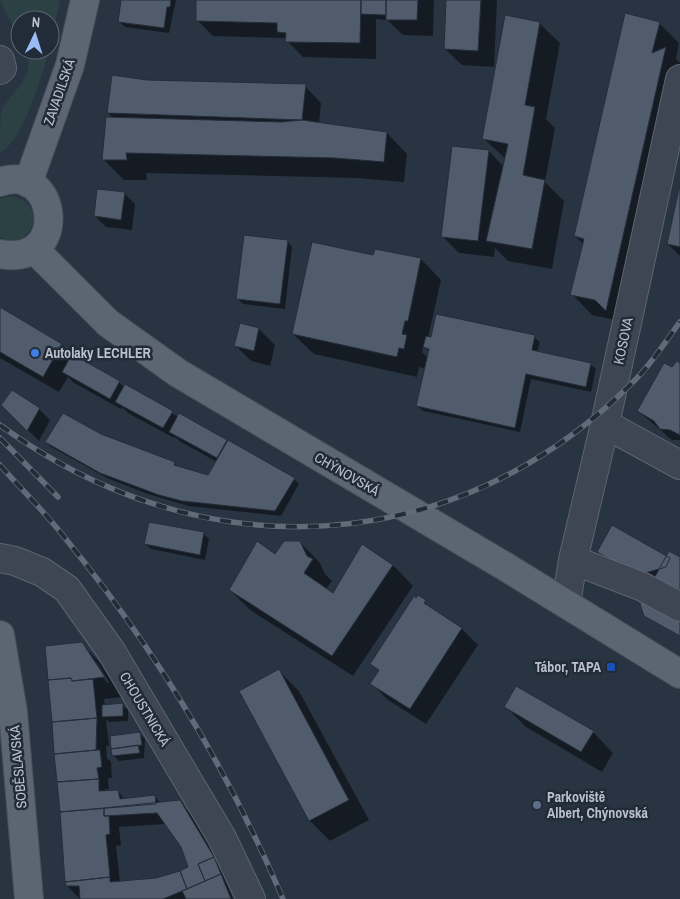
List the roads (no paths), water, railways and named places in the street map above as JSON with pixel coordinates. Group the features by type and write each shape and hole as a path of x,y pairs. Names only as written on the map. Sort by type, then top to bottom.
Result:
{"main road":[{"name":"ZAVADILSKÁ","path":"28,183 70,64 85,0"},
{"path":"0,182 16,180 28,183 39,191 47,202 50,214 49,228 43,240 34,249 11,256 0,254"},
{"name":"CHÝNOVSKÁ","path":"34,249 108,323 178,373 680,674"},
{"name":"SOBĚSLAVSKÁ","path":"0,635 7,714 29,899"}],"street":[{"path":"0,60 2,68 0,70"},
{"name":"KOSOVA","path":"566,604 573,560 605,424 680,79"},
{"path":"605,424 680,465"},
{"name":"CHOUSTNICKÁ","path":"0,558 16,561 42,572 67,589 111,652 217,829 243,878 251,899"},
{"path":"573,560 643,588 680,607"}],"railway":[{"path":"0,425 78,473 159,505 241,523 325,526 407,513 486,485 562,442 639,376 680,322"},
{"path":"0,438 58,497"},
{"path":"0,465 61,533 126,618 156,663 212,754 261,850 283,899"}],"place":[{"name":"Autolaky LECHLER","path":"35,353"},
{"name":"Tábor, TAPA","path":"611,667"},
{"name":"Parkoviště Albert, Chýnovská","path":"537,805"}]}
